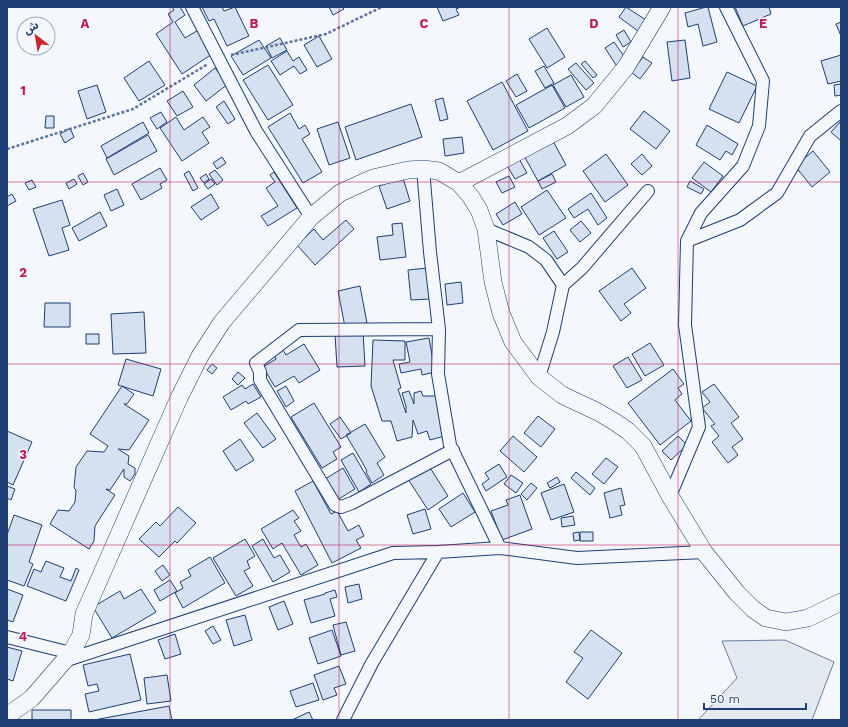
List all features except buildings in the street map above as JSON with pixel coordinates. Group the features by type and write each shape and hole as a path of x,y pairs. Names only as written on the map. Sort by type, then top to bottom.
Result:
{"main road":[{"path":"459,183 567,126 594,106 626,67 662,7"},
{"path":"7,716 32,698 68,657 81,635 84,614 179,398 200,356 222,322 311,217 340,193 373,178 408,170 423,169 439,171 459,183 471,197 479,210 486,229 493,282 501,313 513,342 539,377 562,395 598,412 628,431 643,446 670,496 704,552 737,593 753,609 766,618 786,622 808,618 841,602"}],"street":[{"path":"192,7 256,131 311,217"},
{"path":"670,496 699,427 685,324 686,241 701,213 743,166 759,126 763,81 726,7"},
{"path":"686,241 740,220 777,192 810,136 841,111"},
{"path":"423,169 430,252 439,329 438,374 450,445 500,548"},
{"path":"539,377 553,332 563,285 582,268 648,191"},
{"path":"486,229 529,247 546,260 563,285"},
{"path":"439,329 299,330 256,363 260,372 260,380 335,505 341,507 352,503 453,450"},
{"path":"7,637 68,657 393,553 500,548 577,558 704,552"},
{"path":"343,720 372,663 438,552"}],"path":[{"path":"7,149 133,109 218,58 326,34 382,7"}],"shaded area":[{"path":"785,640 834,662 812,720 698,720 737,678 722,641"}]}
